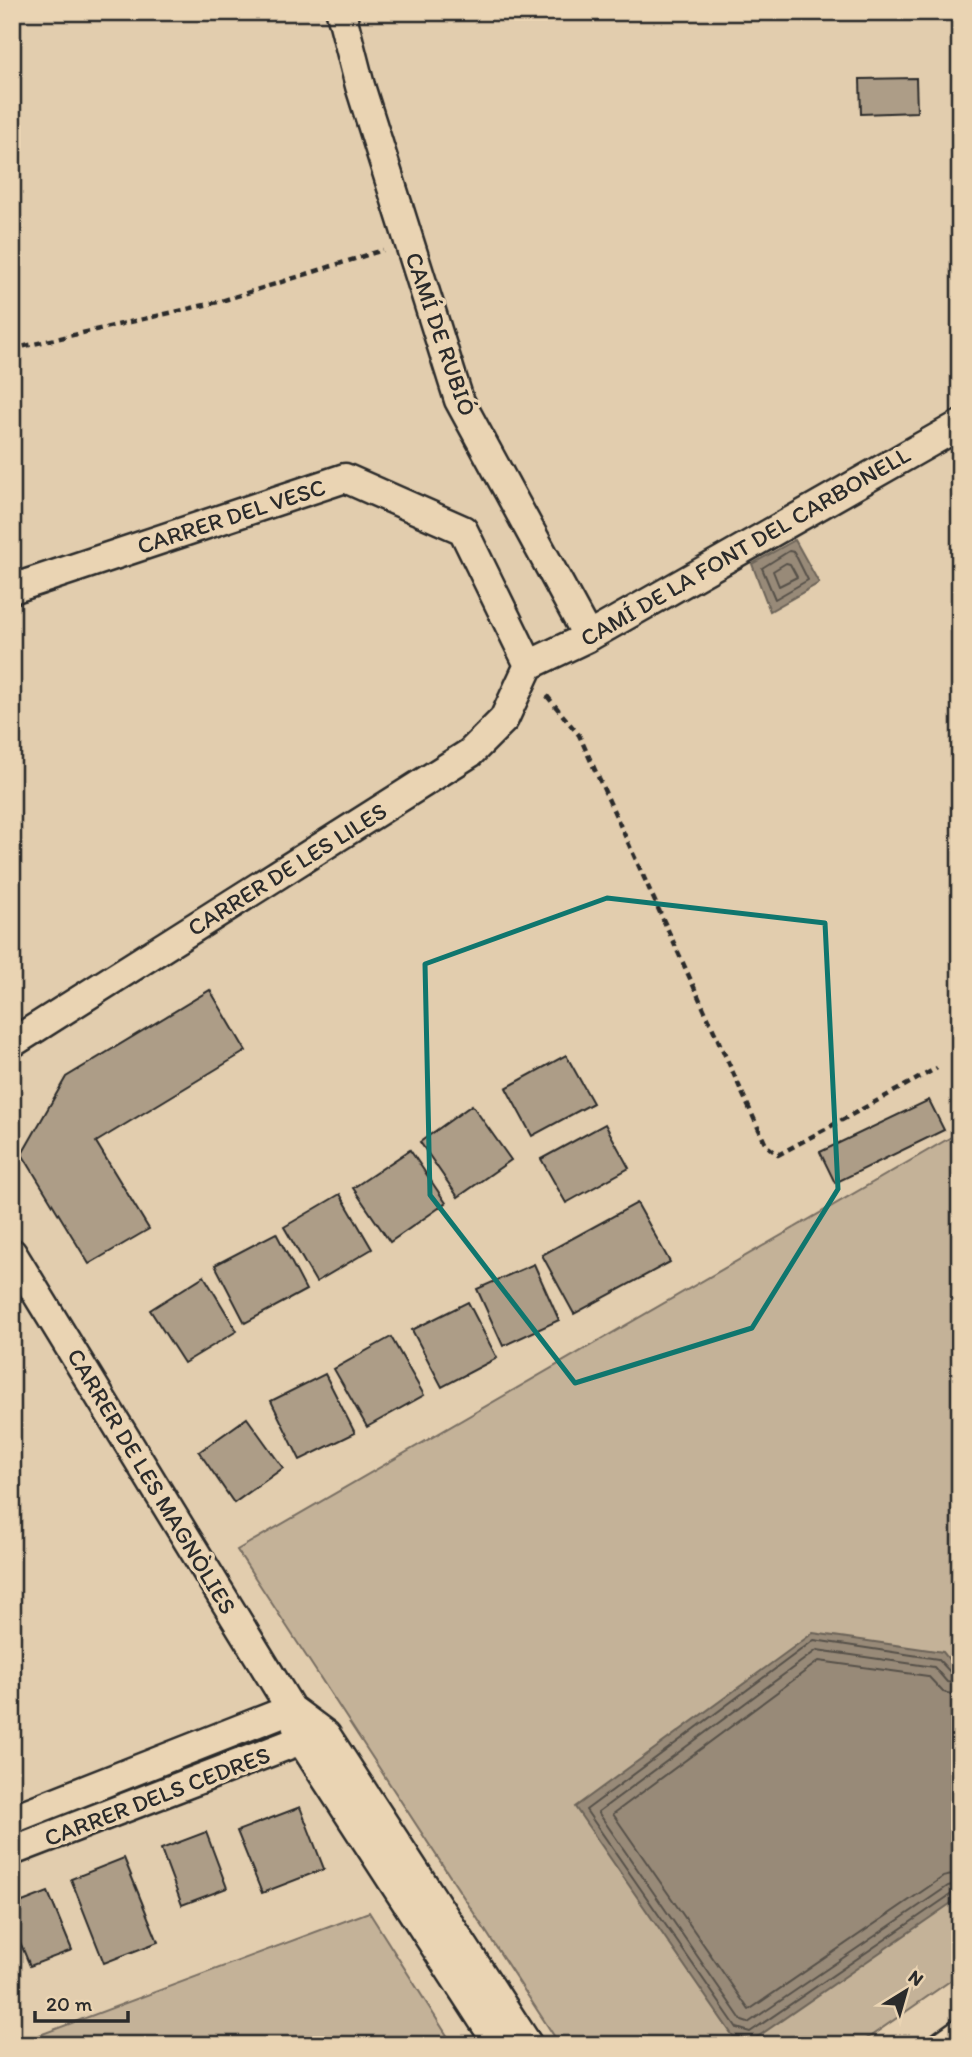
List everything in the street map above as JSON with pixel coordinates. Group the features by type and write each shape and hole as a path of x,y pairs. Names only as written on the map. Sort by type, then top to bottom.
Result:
{"street":[{"name":"CAMÍ DE RUBIÓ","path":"341,12 360,86 459,400 589,637"},
{"name":"CAMÍ DE LA FONT DEL CARBONELL","path":"529,665 589,637 960,425"},
{"name":"CARRER DEL VESC","path":"12,589 345,478 463,530 529,665"},
{"name":"CARRER DE LES LILES","path":"12,1043 470,753 504,719 529,665"},
{"name":"CARRER DE LES MAGNÒLIES","path":"12,1253 291,1709 301,1740 499,2045"},
{"name":"CARRER DE LES MAGNÒLIES","path":"291,1709 326,1735 528,2045"},
{"name":"CARRER DELS CEDRES","path":"12,1819 291,1709"},
{"name":"CARRER DELS CEDRES","path":"12,1851 301,1740"},
{"path":"943,2045 960,2034"}],"path":[{"path":"12,349 218,302 409,242"},
{"path":"529,665 551,704 579,735 766,1145 778,1156 937,1068"}],"highlighted area":[{"path":"607,898 825,923 838,1189 752,1328 575,1383 430,1195 425,964"}],"shaded area":[{"path":"960,1132 960,1974 858,2045 560,2045 237,1550"},
{"path":"369,1912 453,2045 13,2045"}],"water":[{"path":"795,540 819,583 770,611 752,564"},
{"path":"813,1633 943,1652 960,1673 960,1897 753,2040 733,2036 575,1807"}],"building":[{"path":"916,78 917,112 861,114 860,79"},
{"path":"210,990 246,1051 96,1142 149,1229 89,1264 22,1154 66,1077"},
{"path":"566,1055 593,1103 532,1136 506,1088"},
{"path":"929,1100 944,1130 835,1183 820,1152"},
{"path":"472,1105 511,1160 458,1197 420,1142"},
{"path":"605,1124 629,1168 566,1203 541,1159"},
{"path":"410,1150 446,1203 390,1242 353,1188"},
{"path":"340,1194 372,1249 316,1282 284,1227"},
{"path":"637,1203 670,1262 574,1314 542,1255"},
{"path":"276,1233 306,1290 245,1323 215,1265"},
{"path":"534,1264 559,1320 503,1346 477,1289"},
{"path":"204,1276 237,1331 184,1363 150,1310"},
{"path":"468,1302 497,1358 442,1387 412,1330"},
{"path":"391,1337 424,1395 367,1427 334,1369"},
{"path":"325,1374 355,1433 300,1460 271,1401"},
{"path":"247,1418 283,1468 234,1503 199,1452"},
{"path":"300,1807 324,1869 262,1893 237,1831"},
{"path":"206,1832 227,1888 182,1905 161,1849"},
{"path":"124,1858 158,1942 104,1963 71,1879"},
{"path":"48,1892 72,1950 30,1966 12,1923 12,1906"}]}
